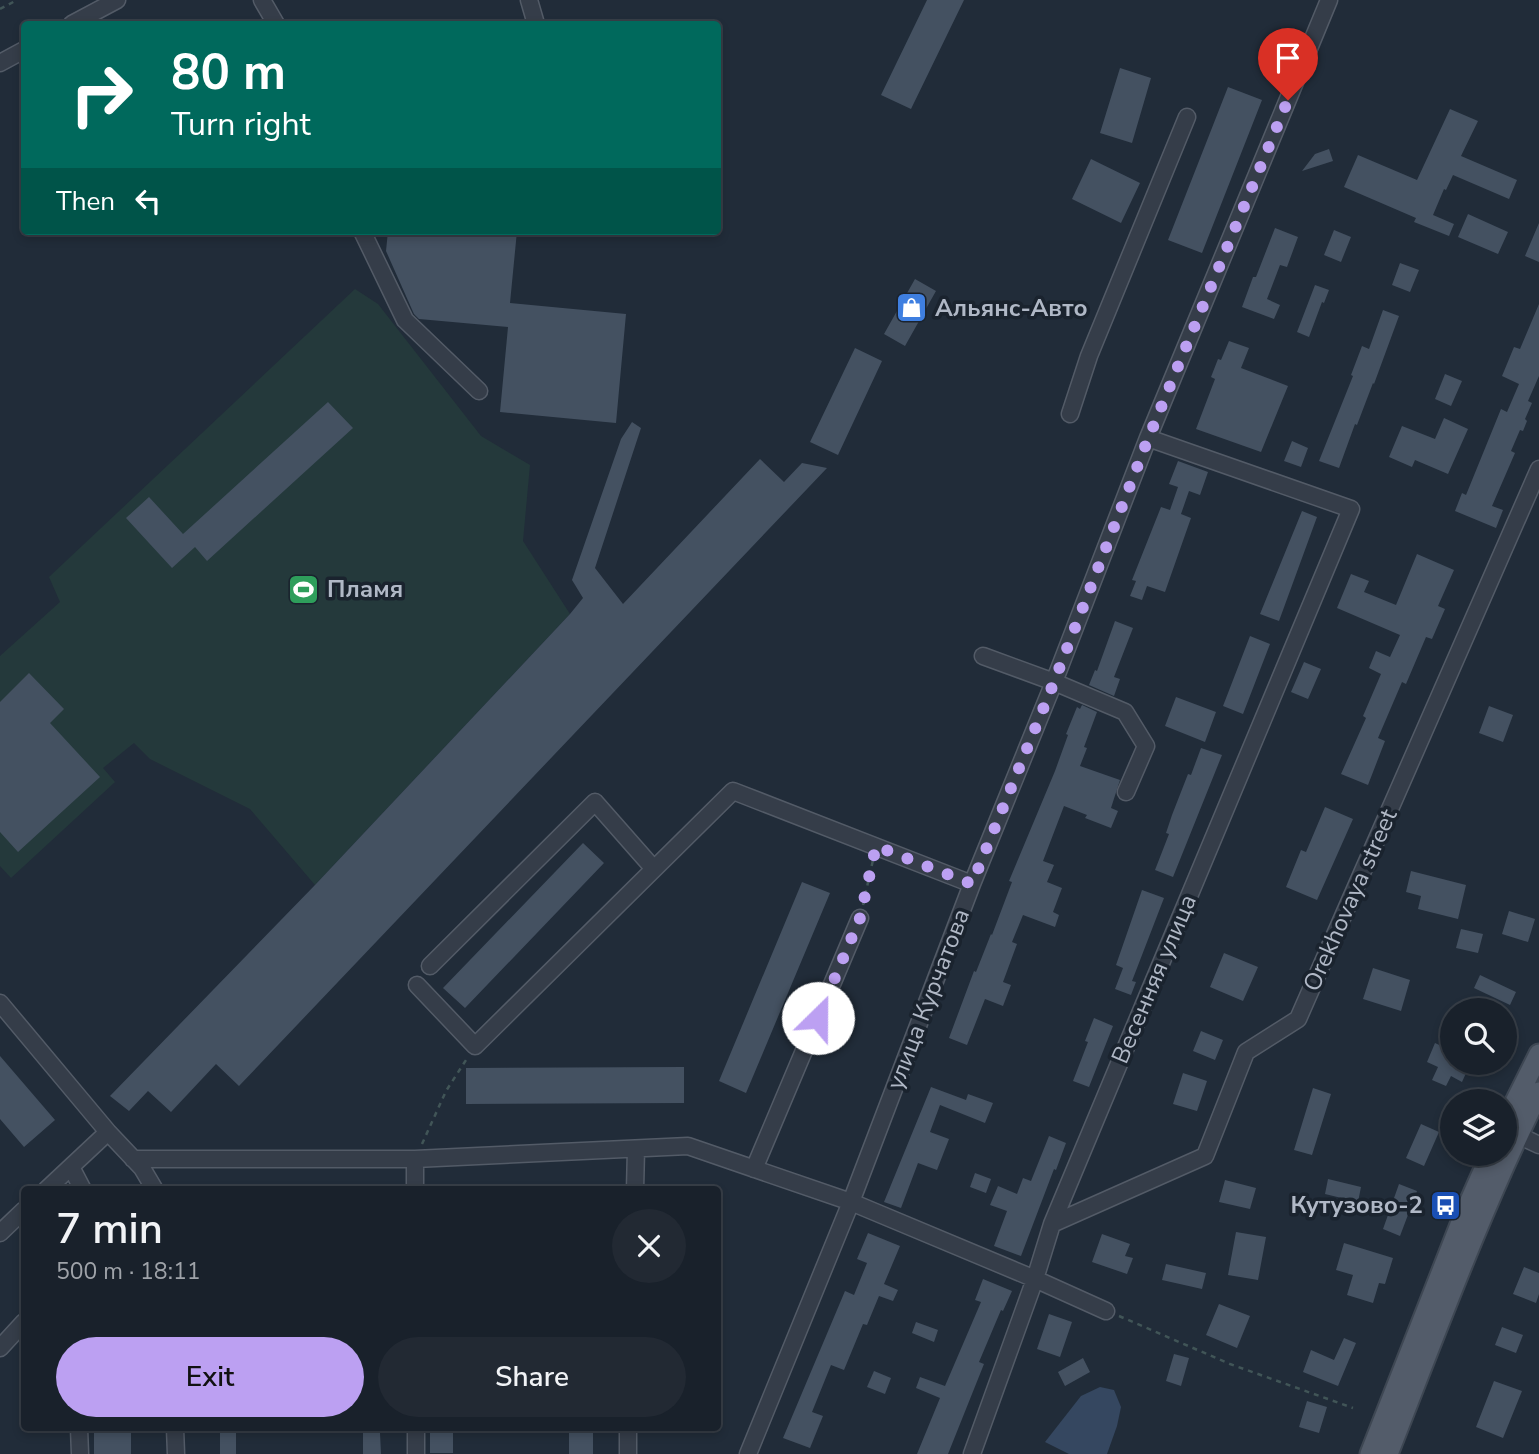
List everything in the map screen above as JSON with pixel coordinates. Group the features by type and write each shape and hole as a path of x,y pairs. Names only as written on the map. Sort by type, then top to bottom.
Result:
{"main road":[{"path":"1517,1112 1539,1054"},
{"path":"1517,1120 1539,1092"},
{"path":"1370,1454 1485,1166"},
{"path":"1388,1454 1472,1241 1498,1166"}],"street":[{"path":"78,21 117,0"},
{"path":"262,0 274,21"},
{"path":"529,0 535,21"},
{"name":"улица Курчатова","path":"748,1454 851,1202 972,884 1148,439 1329,0"},
{"path":"0,63 21,52"},
{"path":"1070,414 1089,356 1188,117"},
{"path":"364,235 405,320 479,391"},
{"name":"Весенняя улица","path":"972,1454 1052,1224 1350,509 1148,439"},
{"name":"Orekhovaya street","path":"1052,1224 1205,1156 1246,1052 1298,1019 1539,468"},
{"path":"983,656 1125,712 1146,746 1126,792"},
{"path":"417,985 475,1046 733,790 972,884"},
{"path":"430,966 595,802 654,869"},
{"path":"754,1169 860,918"},
{"path":"0,1003 108,1132 142,1168 153,1186"},
{"path":"50,1186 108,1132"},
{"path":"1517,1132 1539,1145"},
{"path":"134,1159 415,1159 688,1146 851,1202 1106,1311"},
{"path":"635,1186 636,1149"},
{"path":"415,1159 415,1186"},
{"path":"71,1167 81,1186"},
{"path":"0,1233 21,1213"},
{"path":"0,1348 21,1325"},
{"path":"79,1431 80,1454"},
{"path":"176,1431 176,1454"},
{"path":"416,1431 416,1454"},
{"path":"628,1431 628,1454"}],"path":[{"path":"0,9 17,0"},
{"path":"860,918 876,846"},
{"path":"415,1159 446,1091 475,1046"},
{"path":"1106,1311 1230,1364 1353,1408"}],"green space":[{"name":"Пламя","path":"355,289 378,304 481,436 530,465 523,541 570,614 315,885 250,809 150,759 134,743 103,768 115,782 11,878 0,866 0,656 60,602 49,577"}],"water":[{"path":"1100,1387 1114,1390 1121,1407 1107,1454 1069,1454 1045,1442 1081,1396"}],"building":[{"path":"927,0 964,0 911,109 881,95"},
{"path":"1120,68 1151,78 1132,143 1100,133"},
{"path":"1228,87 1262,100 1202,253 1168,240"},
{"path":"1450,109 1478,121 1461,156 1517,180 1509,199 1453,175 1433,215 1454,224 1449,236 1414,222 1416,218 1344,187 1358,155 1417,180"},
{"path":"1329,149 1333,161 1302,171 1315,154"},
{"path":"1091,159 1140,183 1121,223 1072,199"},
{"path":"1468,214 1508,232 1498,254 1458,237"},
{"path":"1539,223 1539,262 1525,256"},
{"path":"1275,228 1298,237 1287,267 1280,265 1267,299 1280,305 1274,319 1242,307"},
{"path":"1334,230 1351,237 1341,262 1324,255"},
{"path":"388,235 517,235 510,303 626,314 616,423 500,412 508,327 419,319 414,314 386,251"},
{"path":"1400,263 1419,270 1410,292 1392,285"},
{"name":"Альянс-Авто","path":"915,279 936,291 905,346 884,334"},
{"path":"1315,285 1329,290 1309,337 1297,332"},
{"path":"1539,304 1539,376 1528,401 1532,403 1525,419 1527,421 1511,451 1515,453 1492,506 1503,510 1496,528 1455,511 1462,493 1466,495 1501,409 1507,412 1519,384 1502,376 1514,347 1520,349"},
{"path":"1383,310 1399,316 1339,468 1319,461 1362,346 1369,349"},
{"path":"1229,341 1249,348 1241,368 1288,386 1261,452 1196,429 1215,379 1211,377"},
{"path":"855,348 882,361 838,455 810,442"},
{"path":"1445,374 1462,381 1451,406 1435,399"},
{"path":"328,402 353,428 207,561 195,547 172,568 126,518 149,497 183,534"},
{"path":"1444,418 1468,429 1448,474 1415,460 1412,467 1389,457 1402,426 1435,439"},
{"path":"632,422 641,428 595,568 623,604 760,459 784,482 802,463 827,468 239,1086 216,1064 171,1112 148,1091 129,1111 110,1096 315,885 583,598 572,580 621,439"},
{"path":"1292,441 1308,448 1301,467 1284,461"},
{"path":"1178,461 1208,472 1200,495 1189,491 1181,514 1191,518 1165,592 1147,586 1142,600 1130,596 1136,581 1132,580 1161,507 1170,510 1178,487 1169,484"},
{"path":"1302,511 1317,517 1279,621 1260,614"},
{"path":"1417,554 1454,570 1438,606 1445,609 1432,639 1426,637 1406,684 1402,682 1378,738 1385,741 1368,785 1341,774 1366,718 1363,716 1381,674 1369,668 1376,651 1390,657 1400,635 1337,608 1351,574 1369,581 1364,592 1396,605"},
{"path":"1115,621 1133,628 1114,677 1120,679 1114,696 1089,685 1095,670 1097,671"},
{"path":"1250,636 1270,644 1243,714 1223,706"},
{"path":"1304,662 1321,669 1308,699 1291,692"},
{"path":"29,673 64,709 50,723 100,777 18,852 0,832 0,702"},
{"path":"1176,697 1216,712 1205,742 1165,726"},
{"path":"1082,705 1097,712 1080,766 1120,780 1111,808 1118,811 1111,828 1064,806 1043,861 1054,865 1047,882 1062,888 1053,912 1059,915 1055,927 1023,915 1012,942 1017,944 1003,982 1011,985 1003,1006 985,999 967,1045 949,1038 974,971 976,972 992,935 1012,882 1009,881 1055,771 1068,735 1066,734 1077,707 1080,709"},
{"path":"1489,706 1513,715 1503,742 1479,733"},
{"path":"1201,748 1222,755 1173,877 1155,870 1169,834 1166,833 1172,815"},
{"path":"1325,807 1353,819 1317,900 1286,887 1301,850 1306,852"},
{"path":"583,843 604,863 465,1008 443,988"},
{"path":"1411,871 1466,885 1458,919 1418,909 1421,896 1406,892"},
{"path":"802,882 830,893 746,1093 719,1081"},
{"path":"1142,890 1164,898 1132,981 1136,982 1131,995 1115,989 1123,968 1116,965"},
{"path":"1509,911 1535,919 1528,942 1502,934"},
{"path":"1461,929 1483,934 1478,953 1456,948"},
{"path":"1224,953 1258,967 1243,1001 1210,987"},
{"path":"1373,968 1410,980 1401,1011 1363,999"},
{"path":"1480,975 1516,992 1513,998 1495,998 1474,988"},
{"path":"1094,1018 1113,1026 1089,1087 1073,1081"},
{"path":"1201,1031 1223,1040 1215,1060 1193,1051"},
{"path":"1435,1043 1440,1045 1440,1075 1465,1075 1462,1082 1451,1076 1446,1086 1432,1080 1438,1067 1427,1062"},
{"path":"0,1056 55,1120 24,1147 0,1119"},
{"path":"684,1067 684,1103 466,1104 466,1068"},
{"path":"1183,1073 1207,1081 1197,1111 1173,1104"},
{"path":"931,1087 966,1100 968,1094 993,1103 985,1123 940,1105 930,1132 949,1139 937,1170 918,1163 901,1208 884,1202"},
{"path":"1313,1088 1331,1094 1312,1155 1294,1150"},
{"path":"1421,1124 1439,1132 1424,1166 1406,1158"},
{"path":"1049,1136 1066,1143 1021,1256 994,1246 1007,1211 990,1205 998,1186 1017,1194 1023,1178 1031,1181"},
{"path":"975,1173 991,1179 986,1193 970,1187"},
{"path":"1328,1179 1361,1187 1358,1202 1325,1194"},
{"path":"1225,1180 1256,1188 1250,1209 1219,1202"},
{"path":"1399,1184 1417,1191 1400,1236 1383,1229"},
{"path":"1236,1232 1266,1237 1258,1280 1228,1275"},
{"path":"868,1233 900,1246 884,1284 898,1290 893,1301 879,1296 867,1325 863,1324 844,1370 831,1365 812,1412 823,1416 810,1448 783,1438 845,1291 854,1295 867,1263 857,1259"},
{"path":"1102,1234 1130,1244 1125,1256 1133,1258 1127,1274 1092,1262"},
{"path":"1344,1243 1393,1258 1385,1284 1379,1283 1373,1303 1347,1295 1353,1275 1336,1270"},
{"path":"1166,1264 1206,1273 1202,1289 1162,1280"},
{"path":"1524,1267 1539,1273 1536,1303 1513,1294"},
{"path":"983,1279 1012,1291 979,1362 984,1364 948,1454 917,1454 940,1398 916,1388 920,1377 945,1386 981,1302 975,1300"},
{"path":"1219,1304 1250,1316 1237,1348 1206,1335"},
{"path":"1049,1314 1072,1322 1060,1357 1037,1349"},
{"path":"916,1322 938,1330 934,1342 912,1333"},
{"path":"1502,1327 1523,1335 1516,1353 1495,1345"},
{"path":"1344,1338 1356,1343 1338,1386 1303,1372 1311,1350 1334,1360"},
{"path":"1174,1354 1189,1358 1181,1386 1166,1381"},
{"path":"1083,1358 1090,1372 1065,1386 1058,1372"},
{"path":"874,1371 891,1378 885,1394 867,1387"},
{"path":"1494,1381 1522,1391 1503,1438 1476,1427"},
{"path":"1307,1401 1327,1407 1319,1433 1299,1427"},
{"path":"94,1431 131,1431 131,1454 94,1454"},
{"path":"220,1431 236,1431 236,1454 220,1454"},
{"path":"430,1431 453,1431 453,1453 430,1453"},
{"path":"569,1432 593,1432 593,1454 569,1454"},
{"path":"363,1433 380,1433 381,1454 363,1454"}],"place":[{"name":"Альянс-Авто","path":"912,308"},
{"name":"Пламя","path":"304,589"},
{"name":"Кутузово-2","path":"1446,1205"}],"route":[{"path":"818,1018 860,918 876,846 972,884 1148,439 1288,100"}]}
